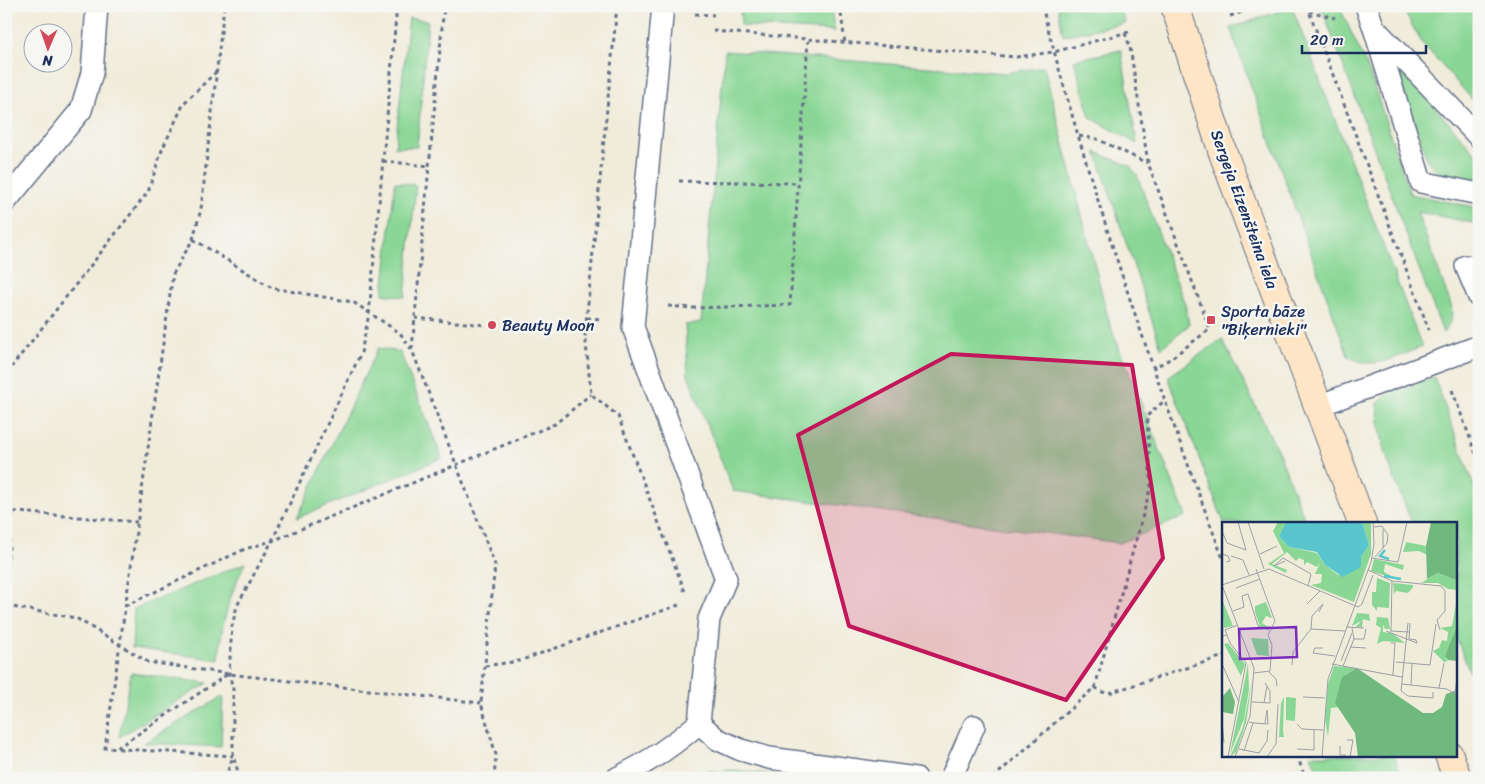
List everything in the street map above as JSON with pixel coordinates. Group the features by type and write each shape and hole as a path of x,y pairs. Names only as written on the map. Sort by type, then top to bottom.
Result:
{"street":[{"name":"Sergeja Eizenšteina iela","path":"1175,6 1224,153 1362,522"},
{"path":"1448,756 1457,778"}],"lane":[{"path":"6,200 80,110 92,73 97,6"},
{"path":"617,778 673,746 699,723 709,620 726,580 634,333 646,178 663,6"},
{"path":"1366,6 1420,182 1479,194"},
{"path":"1374,28 1479,137"},
{"path":"1479,268 1466,266 1479,297"},
{"path":"1318,406 1479,346"},
{"path":"699,723 717,739 740,750 769,758 916,778"},
{"path":"951,778 974,726"}],"path":[{"path":"224,6 201,209 193,239 173,274 105,748 233,756"},
{"path":"240,778 233,756 233,688 229,674 232,626 237,606 272,541 361,353 369,314 397,6"},
{"path":"412,350 444,6"},
{"path":"617,6 585,333 591,394 618,416 686,594"},
{"path":"840,6 845,43"},
{"path":"1042,6 1079,136 1153,368 1222,556"},
{"path":"1230,16 1260,6"},
{"path":"1307,6 1431,333"},
{"path":"713,31 808,41 1016,57 1054,52 1132,31"},
{"path":"1125,33 1130,47 1148,163 1210,329 1170,359 1153,368"},
{"path":"635,304 692,308 790,305 808,41"},
{"path":"6,374 148,192 162,150 184,103 216,71"},
{"path":"1079,136 1097,139 1148,163"},
{"path":"382,161 429,166"},
{"path":"646,178 677,181 799,183"},
{"path":"193,239 272,288 353,302 400,333 412,350 496,565 481,703 496,755 494,778"},
{"path":"415,318 486,325"},
{"path":"587,318 599,319"},
{"path":"1448,382 1479,462"},
{"path":"124,606 245,549 272,541 458,466 555,424 591,394"},
{"path":"992,778 1095,687 1151,486 1147,416 1164,401"},
{"path":"6,511 137,522"},
{"path":"6,574 13,511"},
{"path":"485,666 519,661 680,605"},
{"path":"6,606 76,618 148,662 229,674 481,703"},
{"path":"1095,687 1101,692 1109,693 1222,657"},
{"path":"117,748 229,674"},
{"path":"225,778 233,756"},
{"path":"1297,756 1305,778"}],"highlighted area":[{"path":"951,354 1132,365 1163,558 1066,700 849,626 798,435"}],"green space":[{"path":"740,6 831,6 834,31 741,26"},
{"path":"1058,6 1120,6 1125,23 1063,36"},
{"path":"1321,6 1339,6 1369,71 1410,194 1479,208 1479,224 1417,212 1451,305 1451,320 1443,333"},
{"path":"1401,6 1479,6 1479,107 1422,43"},
{"path":"1292,7 1422,347 1385,361 1367,363 1348,356 1230,28"},
{"path":"409,18 428,21 417,147 395,147"},
{"path":"1121,50 1137,144 1090,117 1074,60"},
{"path":"725,51 1005,73 1044,67 1110,325 1186,516 1120,543 733,491 688,375 685,325 701,322"},
{"path":"1394,62 1479,157 1479,182 1438,173 1427,160"},
{"path":"1096,152 1130,166 1137,175 1186,307 1189,325 1161,348"},
{"path":"395,182 416,185 405,297 383,294"},
{"path":"1222,339 1278,451 1306,522 1224,522 1168,377"},
{"path":"378,348 400,352 442,458 297,518"},
{"path":"1434,377 1479,499 1479,695 1458,642 1458,522 1412,522 1394,479 1381,433 1378,403 1390,391"},
{"path":"245,563 234,587 227,610 219,660 132,648 134,609"},
{"path":"131,673 208,683 119,737"},
{"path":"223,696 221,747 144,743"},
{"path":"1311,756 1394,756 1403,778 1320,778"},
{"path":"733,770 801,778 666,778 682,772"}],"place":[{"name":"Sporta bāze \"Biķernieki\"","path":"1211,320"},
{"name":"Beauty Moon","path":"492,325"}]}
